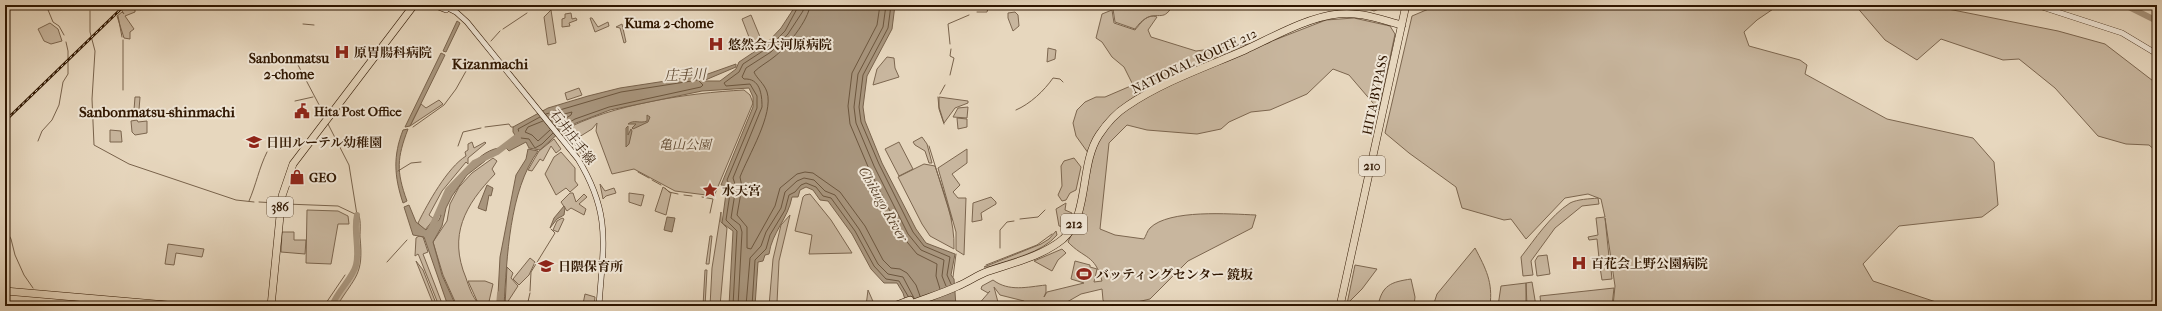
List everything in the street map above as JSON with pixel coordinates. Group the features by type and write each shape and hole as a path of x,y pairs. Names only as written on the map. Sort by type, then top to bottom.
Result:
{"highway":[{"name":"386","path":"271,306 282,196 296,159 414,5"},
{"name":"HITA BYPASS","path":"1340,306 1406,5"},
{"name":"NATIONAL ROUTE 212","path":"894,306 1038,253 1063,238 1074,222 1079,211 1087,163 1094,144 1104,128 1119,112 1144,96 1282,33 1331,15 1352,14 1402,25"},
{"name":"NATIONAL ROUTE 212","path":"906,306 957,284"},
{"path":"5,291 127,305"},
{"path":"5,296 127,305 179,306"}],"main road":[{"name":"石井庄手線","path":"433,5 455,15 465,23 526,98 532,102"},
{"name":"石井庄手線","path":"442,5 456,12 467,22 578,159 593,185 603,220 598,306"},
{"path":"2036,5 2122,33 2157,54"}],"green space":[{"path":"126,5 138,5 135,7 135,12 125,16 134,29 130,32 130,39 124,38 117,16 122,12 124,14 121,9"},
{"path":"1128,5 1173,5 1164,15 1145,19 1135,29 1115,22 1113,9"},
{"path":"1357,5 1389,5 1374,11"},
{"path":"1438,5 1779,5 1757,20 1744,32 1749,46 1800,60 1807,65 1805,74 1887,119 1973,138 1994,162 1998,205 1982,217 1899,226 1863,264 1873,281 1948,306 1613,306 1615,286 1605,218 1609,257 1599,258 1597,239 1589,240 1588,237 1598,235 1596,218 1605,217 1601,199 1588,194 1565,198 1526,239 1511,219 1504,220 1462,208 1456,187 1409,153 1385,133 1412,16"},
{"path":"1855,5 1937,5 1943,8 2058,31 2105,44 2157,84 2157,152 2149,145 2126,144 2098,136 2055,88 2019,59 2003,60 1941,39 1917,60 1885,40"},
{"path":"551,10 556,43 548,45 544,17"},
{"path":"1112,10 1114,23 1135,30 1150,16 1157,17 1148,30 1151,37 1196,51 1272,41 1326,20 1354,18 1390,26 1395,34 1379,110 1349,75 1333,69 1307,94 1270,110 1251,112 1229,122 1221,129 1197,134 1147,130 1127,125 1109,143 1100,229 1115,235 1144,239 1150,228 1159,222 1185,215 1200,214 1256,215 1252,228 1188,261 1150,299 1137,302 1131,306 1106,306 1103,300 1102,289 1081,294 1060,306 1019,306 1024,301 1000,295 994,287 999,306 977,306 990,291 988,293 981,289 982,286 993,280 1005,286 1018,288 1046,285 1044,297 1047,292 1084,283 1071,279 1075,261 1090,265 1090,267 1097,269 1094,282 1102,281 1096,266 1092,261 1068,242 1081,213 1091,157 1076,136 1073,123 1077,110 1085,102 1096,97 1105,97 1133,85 1124,67 1112,57 1102,42 1096,38 1102,14"},
{"path":"1015,12 1018,15 1019,26 1013,31 1008,18 1008,13"},
{"path":"571,13 572,19 576,18 577,20 569,23 570,26 562,27 562,19 565,18 565,14"},
{"path":"751,15 763,44 754,50 742,19"},
{"path":"590,18 592,18 598,27 608,22 609,26 595,32"},
{"path":"50,23 58,29 62,41 51,44 44,41 38,29"},
{"path":"622,24 626,42 624,43 620,28 616,27"},
{"path":"1048,48 1056,50 1055,59 1047,62"},
{"path":"887,57 894,58 895,68 899,77 873,85 877,69"},
{"path":"579,88 582,95 567,100 565,93"},
{"name":"亀山公園","path":"744,90 750,95 753,103 714,196 675,191 634,169 612,174 596,131 597,123 592,129 571,142 562,131 582,122 627,107 675,97"},
{"path":"135,97 140,97 139,110 134,110"},
{"path":"939,97 968,101 968,103 955,108 944,123 939,107"},
{"path":"439,100 443,104 410,126 421,104 426,108"},
{"path":"968,107 967,118 953,117 958,108"},
{"path":"957,118 967,119 967,127 958,129"},
{"path":"137,120 138,122 147,121 147,133 135,135 132,132 131,121"},
{"path":"110,130 121,131 122,142 110,142"},
{"path":"922,137 927,144 932,163 929,163 925,151 913,142"},
{"path":"554,139 561,149 556,153 551,146 543,161 540,159 532,171 528,170 539,151"},
{"path":"472,142 474,148 485,142 486,143 468,158 468,164 466,162 442,191 429,215 434,219 425,230 418,223 422,215 445,177 466,156 465,152 468,150 468,144"},
{"path":"576,142 588,161 594,158 595,160 588,164 574,143"},
{"path":"899,142 913,169 899,176 885,149"},
{"path":"967,149 967,163 952,174 960,185 953,192 958,198 966,198 964,255 956,250 956,232 938,168"},
{"path":"561,152 575,168 575,181 578,185 570,192 566,188 556,195 545,174 554,157"},
{"path":"493,158 497,161 492,169 495,174 475,197 462,222 459,234 461,262 468,285 478,303 468,281 485,281 493,284 488,306 457,306 443,275 433,242 447,221 450,204 459,187 472,173"},
{"path":"1074,158 1081,167 1076,190 1070,193 1066,200 1062,201 1058,195 1062,186 1061,166 1064,161"},
{"path":"924,164 935,166 951,218 954,249 930,236 922,224 898,177"},
{"path":"600,184 605,191 614,188 616,193 606,196 603,199"},
{"path":"663,187 671,193 666,215 655,211"},
{"path":"570,193 573,193 576,202 584,194 587,197 579,204 586,209 584,215 571,208 567,211 561,202"},
{"path":"629,193 644,195 641,206 629,202"},
{"path":"810,194 831,220 852,253 809,254 812,235 795,231 803,197"},
{"path":"991,197 996,204 981,213 982,220 972,222 973,203"},
{"path":"1598,198 1599,204 1582,206 1555,228 1531,261 1533,275 1523,276 1521,257 1549,221 1570,203"},
{"path":"1066,203 1065,210 1072,213 1065,227 1059,226 1056,209"},
{"path":"307,210 338,211 348,216 349,224 338,224 331,264 306,263"},
{"path":"721,212 721,222 727,228 720,306 710,306 712,268"},
{"path":"790,215 779,261 777,303 780,303 780,306 769,306 773,259 781,225"},
{"path":"359,216 361,260 359,268 357,275 337,306 334,306 339,296 353,277 357,266 357,228"},
{"path":"562,218 564,219 558,232 553,230 557,221"},
{"path":"1056,231 1057,235 1051,241 1035,251 989,267 984,267 1041,244 1049,239"},
{"path":"282,232 294,232 294,240 306,240 305,254 281,252"},
{"path":"419,236 423,237 428,252 423,254 443,306 439,306 418,254 415,256 416,238"},
{"path":"710,236 712,236 709,264 706,264"},
{"path":"168,244 204,249 202,257 176,253 174,265 165,264"},
{"path":"1475,248 1488,276 1491,297 1490,306 1433,306 1437,294"},
{"path":"1062,249 1066,253 1058,260 1052,271 1034,261"},
{"path":"1547,255 1550,274 1537,276 1535,261 1538,256"},
{"path":"530,258 535,262 529,275 519,285 513,279"},
{"path":"1610,259 1612,279 1602,280 1599,261"},
{"path":"416,261 423,270 437,306 434,306"},
{"path":"1355,265 1377,269 1362,289 1347,304"},
{"path":"507,267 513,273 511,278 518,286 505,306"},
{"path":"705,270 707,270 705,306 703,306"},
{"path":"1411,279 1415,297 1414,306 1378,306 1382,293 1388,286 1393,283"},
{"path":"1532,282 1536,306 1527,306 1526,283"},
{"path":"1526,283 1526,306 1498,306 1501,286"},
{"path":"1614,288 1612,306 1541,306 1540,296"},
{"path":"868,290 875,306 866,306"},
{"path":"585,294 595,297 594,306 583,304"}],"water":[{"name":"Chikugo River","path":"796,5 895,5 892,29 867,76 863,107 865,121 882,163 916,229 926,243 955,254 951,275 954,279 956,306 907,306 903,293 897,283 884,283 871,269 852,234 828,201 820,200 813,190 806,187 800,190 798,197 792,197 787,212 773,239 769,254 765,255 763,261 758,262 755,306 729,306 733,231 722,223 727,186 721,185 753,107 753,97 749,88 702,91 610,110 576,123 561,131 540,150 529,148 526,142 509,151 505,147 517,138 513,132 513,127 548,108 620,88 705,75 736,64 736,67 703,81 720,81 736,69 739,62 766,44 781,28"},
{"path":"457,21 460,23 446,52 443,51"},
{"path":"441,53 445,55 410,126 405,127"},
{"path":"647,115 650,117 648,122 633,129 632,128 636,124 628,124 647,121"},
{"path":"628,126 628,135 631,129 632,131 629,144 626,147 626,128"},
{"path":"408,129 402,148 399,165 403,190 407,201 403,203 396,175 396,157 403,130"},
{"path":"499,148 496,154 490,154 485,161 467,175 452,196 446,208 442,226 433,242 442,275 456,306 448,306 424,237 413,235 404,207 409,205 416,222 426,230 431,224 439,220 441,215 435,215 462,175 480,157"},
{"path":"528,149 538,151 528,167 515,205 508,246 504,306 500,306 498,295 500,257 516,175 526,159"},
{"path":"487,185 493,188 491,196 489,195 486,211 478,208"},
{"path":"564,206 564,215 557,219 550,228 554,218"},
{"path":"667,217 675,218 672,232 664,230"}],"waterway":[{"path":"46,5 53,22 59,26 64,35"},
{"path":"977,12 987,12 989,5"},
{"path":"2125,5 2157,21"},
{"path":"90,11 90,32 95,51 92,99 94,145 129,164 236,200 254,202"},
{"path":"503,29 527,13"},
{"path":"950,44 948,24 969,15"},
{"path":"118,16 122,37"},
{"path":"303,24 314,25"},
{"path":"491,41 500,31"},
{"path":"123,40 123,90"},
{"path":"38,141 42,131 52,120 59,105 63,82 68,74 68,51 66,42"},
{"path":"950,75 954,58 950,56 951,49"},
{"path":"413,127 444,105 456,89 470,64"},
{"path":"298,65 325,116"},
{"path":"1016,110 1036,97 1053,78 1060,79 1063,82"},
{"path":"940,94 945,85"},
{"path":"295,101 313,97"},
{"path":"938,97 939,109 944,124"},
{"path":"286,204 338,206 357,215 349,165 328,124"},
{"path":"485,127 509,124 513,127"},
{"path":"458,146 463,132 481,128"},
{"name":"庄手川","path":"431,229 448,190 474,163 497,152 522,133"},
{"path":"929,146 952,220"},
{"path":"249,201 267,152"},
{"path":"398,171 411,163 421,162"},
{"path":"638,172 649,178"},
{"path":"652,180 661,185"},
{"path":"665,188 669,192 678,194"},
{"path":"684,195 692,196"},
{"path":"702,197 713,199 710,213"},
{"path":"259,202 276,203"},
{"path":"1020,219 1038,217 1045,210"},
{"path":"332,306 337,295 352,275 356,265 357,215"},
{"path":"1000,248 1000,230 1007,222 1014,221"},
{"path":"5,228 11,239 15,255 24,275 33,288"},
{"path":"530,291 531,272 555,233 551,229"},
{"path":"986,265 1037,245 1052,234"},
{"path":"387,262 407,240"},
{"path":"953,277 956,254"},
{"path":"324,306 345,275"},
{"path":"527,306 530,293"},
{"name":"庄手川","path":"499,306 500,294"}],"railway":[{"path":"5,121 125,5"}],"place":[{"name":"悠然会大河原病院","path":"716,44"},
{"name":"原胃腸科病院","path":"342,52"},
{"name":"Hita Post Office","path":"302,111"},
{"name":"日田ルーテル幼稚園","path":"254,142"},
{"name":"GEO","path":"297,177"},
{"name":"水天宮","path":"710,190"},
{"name":"百花会上野公園病院","path":"1579,263"},
{"name":"日隈保育所","path":"546,266"},
{"name":"バッティングセンター 鏡坂","path":"1084,274"}],"district":[{"name":"Kuma 2-chome","path":"669,23"},
{"name":"Kizanmachi","path":"490,64"},
{"name":"Sanbonmatsu 2-chome","path":"289,66"},
{"name":"Sanbonmatsu-shinmachi","path":"157,112"}]}
